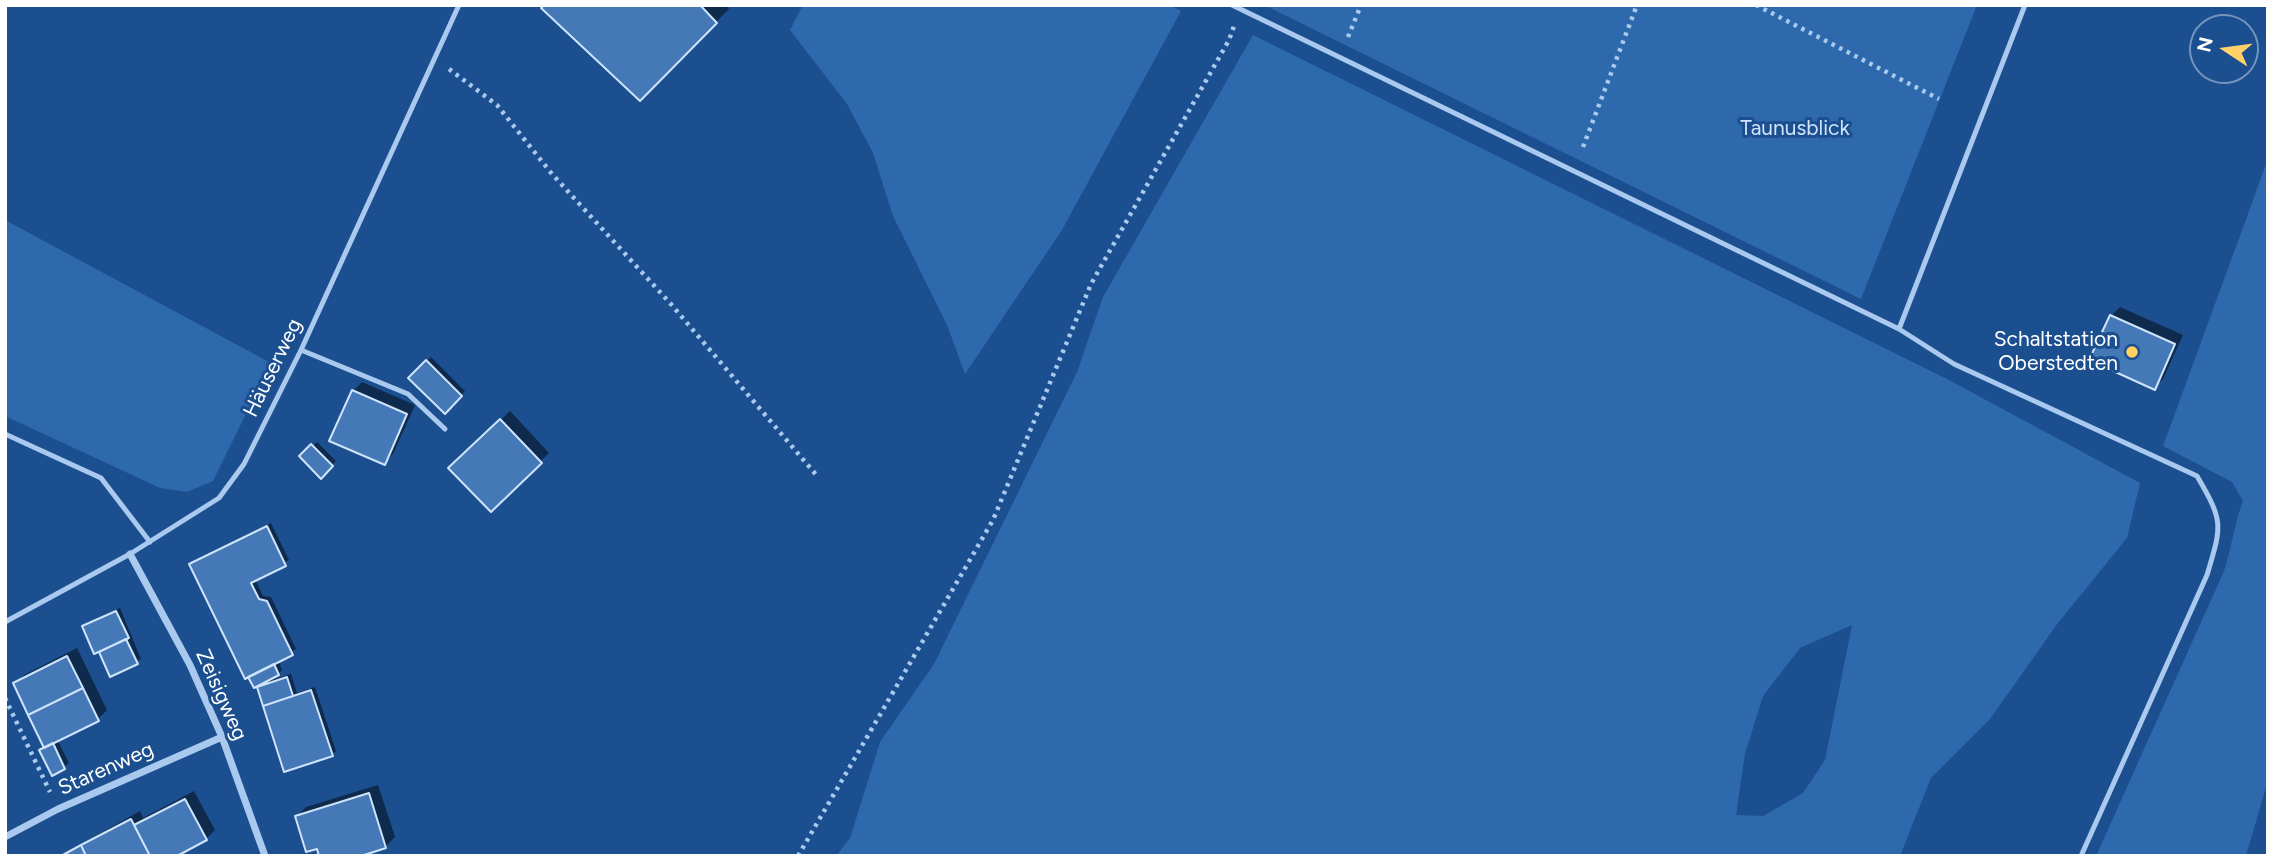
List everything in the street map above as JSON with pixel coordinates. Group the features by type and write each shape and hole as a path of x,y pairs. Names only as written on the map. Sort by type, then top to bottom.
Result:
{"street":[{"name":"Zeisigweg","path":"130,554 190,665 222,737 265,856"},
{"name":"Starenweg","path":"5,837 58,809 222,737"}],"lane":[{"name":"Häuserweg","path":"5,622 130,554 219,498 244,464 300,350 459,5"},
{"path":"1232,5 1899,329 1954,364 2197,476 2218,512 2218,539 2207,576 2081,856"},
{"path":"1899,329 2025,5"},
{"path":"300,350 408,394 445,429"},
{"path":"5,434 101,478 150,542"}],"path":[{"path":"1348,37 1361,5"},
{"path":"1583,147 1637,5"},
{"path":"1756,5 1939,99"},
{"path":"797,856 993,520 1091,284 1229,40 1239,9"},
{"path":"435,57 496,105 552,174 670,303 818,477"},
{"path":"5,698 58,809"}],"green space":[{"path":"803,5 1169,5 1181,11 1062,230 965,374 947,325 893,216 873,153 847,104 790,30"},
{"name":"Taunusblick","path":"1264,5 1977,5 1861,299"},
{"path":"1253,35 1947,379 2140,483 2127,538 2058,623 1990,719 1931,778 1900,856 836,856 850,838 880,742 934,664 1077,372 1103,297","holes":["1852,625 1825,760 1803,793 1763,816 1736,815 1745,754 1763,696 1800,648"]},
{"path":"2268,159 2268,780 2246,856 2096,856 2224,571 2243,501 2232,482 2163,446"},
{"path":"5,220 271,363 213,481 187,492 160,488 5,416"}],"building":[{"path":"544,5 700,5 717,23 640,101 541,8"},
{"name":"Schaltstation Oberstedten","path":"2110,315 2175,344 2155,390 2089,360"},
{"path":"426,360 462,396 445,414 408,378"},
{"path":"352,390 407,414 385,465 329,441"},
{"path":"500,419 542,463 491,512 448,468"},
{"path":"311,444 333,466 321,479 299,456"},
{"path":"267,526 286,566 251,583 259,599 267,601 293,655 245,679 189,564"},
{"path":"116,611 129,638 94,654 82,626"},
{"path":"126,639 138,664 110,677 99,652"},
{"path":"67,656 83,688 28,715 13,683"},
{"path":"274,664 279,675 254,688 248,677"},
{"path":"287,677 293,696 263,706 257,687"},
{"path":"83,688 99,721 44,748 28,715"},
{"path":"311,690 333,756 284,772 263,706"},
{"path":"53,743 65,769 52,776 39,750"},
{"path":"369,793 386,848 361,856 319,856 317,849 306,852 295,816"},
{"path":"185,799 207,840 177,856 150,856 134,825"},
{"path":"131,819 150,856 86,856 81,845"},
{"path":"81,845 86,856 61,856"}],"place":[{"name":"Schaltstation Oberstedten","path":"2132,352"}]}
